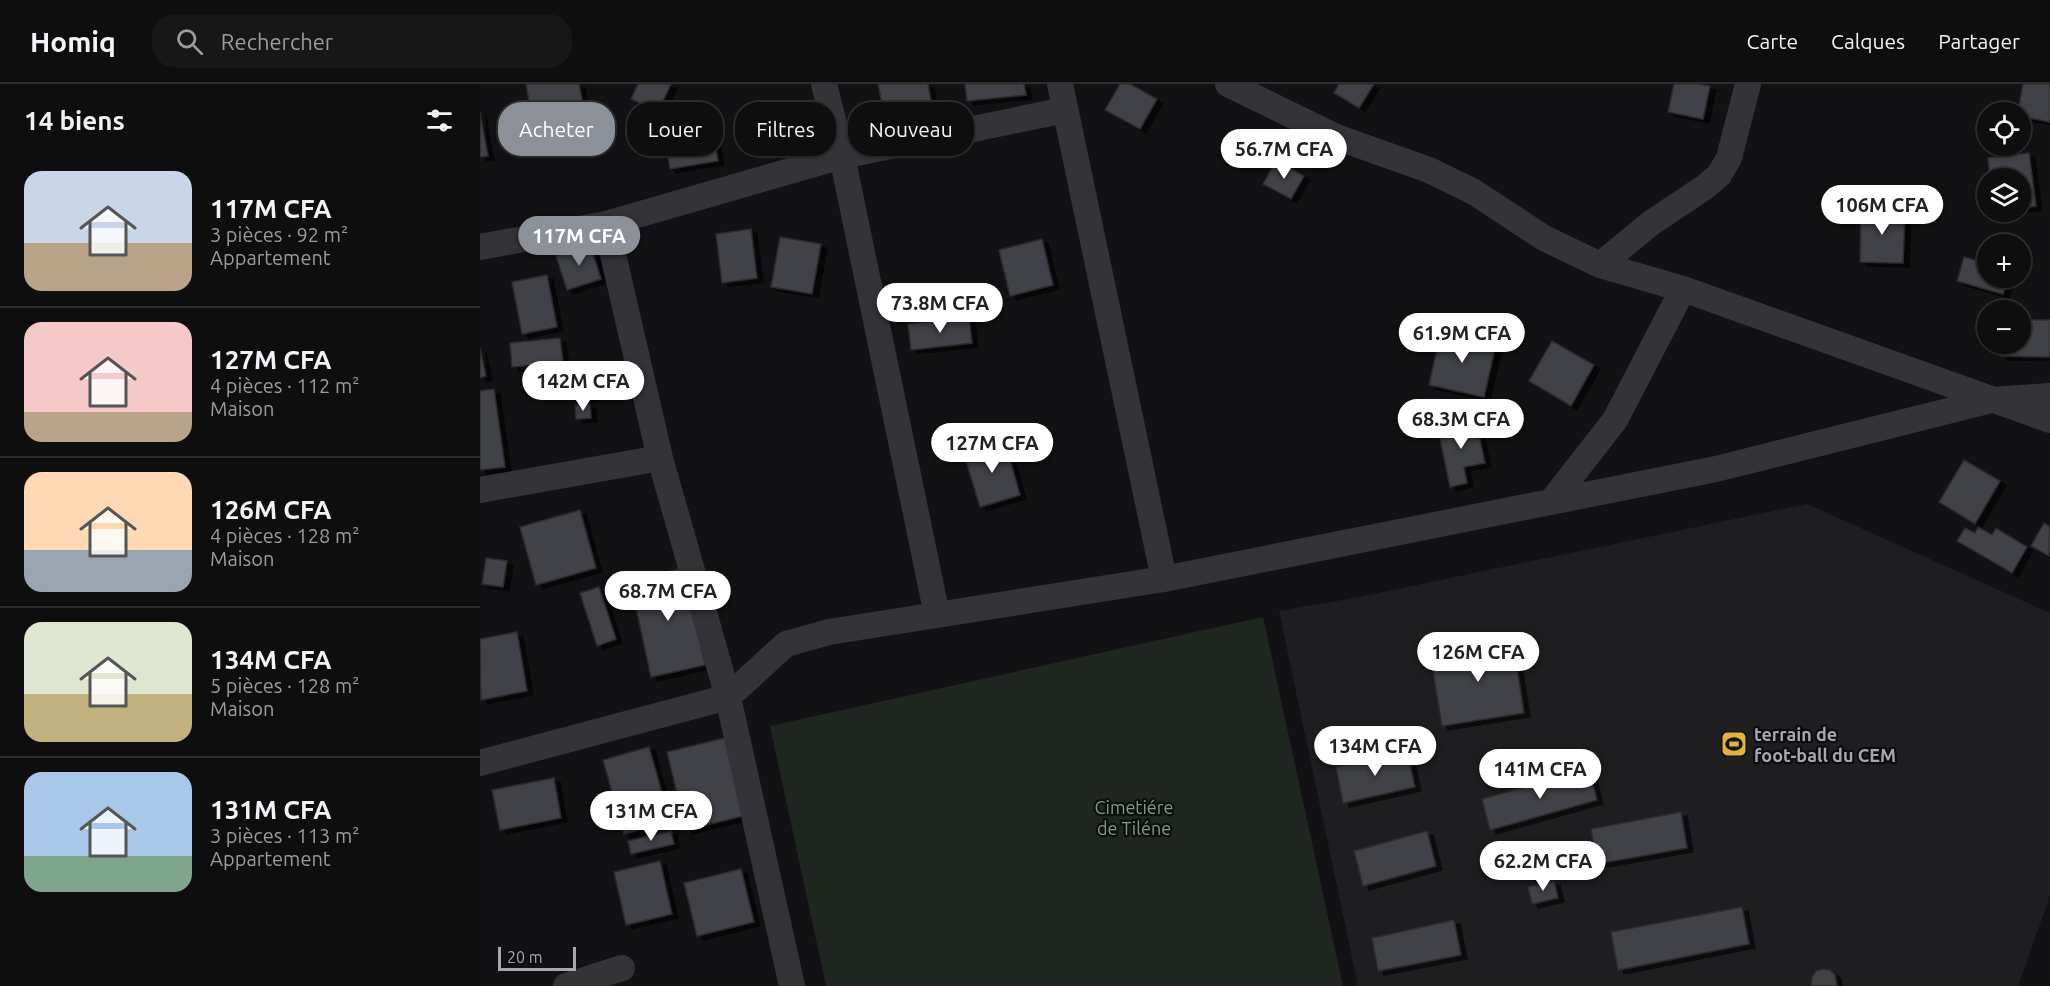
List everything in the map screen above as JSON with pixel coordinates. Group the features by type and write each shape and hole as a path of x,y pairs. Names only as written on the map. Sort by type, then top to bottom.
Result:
{"street":[{"path":"824,84 842,156 937,615"},
{"path":"1228,84 1336,137 1430,170 1474,192 1544,238 1600,265 1683,289 2050,420"},
{"path":"1600,265 1651,223 1719,175 1729,158 1748,84"},
{"path":"480,247 606,224 1065,93 1164,579"},
{"path":"606,224 660,458 728,696 792,986"},
{"path":"1551,502 1615,420 1683,289"},
{"path":"480,763 728,696 786,644 829,632 1164,579 1716,469 1992,400 2050,396"},
{"path":"480,490 660,458"},
{"path":"566,986 622,968"}],"shaded area":[{"path":"1807,504 2050,613 2050,896 2018,986 1358,986 1279,611 1359,597"}],"green space":[{"name":"Cimetiére de Tiléne","path":"1263,617 1343,986 826,986 770,726"}],"building":[{"path":"526,84 579,84 582,102 529,102"},
{"path":"638,84 671,84 662,102 638,102 631,99"},
{"path":"878,84 928,84 931,102 882,102"},
{"path":"965,84 1024,84 1026,95 967,101"},
{"path":"1120,84 1130,84 1157,99 1140,129 1105,110"},
{"path":"1339,84 1374,84 1359,108 1334,93"},
{"path":"1674,84 1710,86 1703,119 1668,112"},
{"path":"2023,84 2050,84 2050,122 2031,118 2031,102 2020,102"},
{"path":"480,112 488,156 480,157"},
{"path":"668,156 717,156 718,161 670,169"},
{"path":"2029,156 2031,168 1989,168 1988,158"},
{"path":"1276,161 1304,176 1291,199 1263,184"},
{"path":"2031,168 2036,206 2031,207"},
{"path":"1861,210 1905,211 1903,263 1860,262"},
{"path":"751,229 757,278 722,283 716,234"},
{"path":"780,237 821,244 812,294 771,287"},
{"path":"1042,239 1053,285 1010,296 999,250"},
{"path":"590,244 601,279 567,290 556,256"},
{"path":"1964,257 1977,261 1977,287 1957,281"},
{"path":"547,275 557,327 522,334 512,282"},
{"path":"1982,288 2005,288 2003,294"},
{"path":"969,317 972,343 911,350 908,324"},
{"path":"2031,320 2050,320 2050,357 2000,356 2000,354 2031,354"},
{"path":"1441,332 1496,344 1484,397 1429,385"},
{"path":"560,338 563,362 512,367 510,343"},
{"path":"1552,341 1594,365 1571,406 1529,381"},
{"path":"480,348 486,376 480,378"},
{"path":"589,382 592,397 577,400 575,385"},
{"path":"494,389 505,467 480,470 480,391"},
{"path":"590,404 591,418 576,419 575,405"},
{"path":"1476,421 1485,463 1464,467 1467,483 1450,487 1438,429"},
{"path":"1005,442 1020,495 980,507 964,454"},
{"path":"1964,460 2000,481 1975,524 1939,502"},
{"path":"580,510 596,568 536,585 520,527"},
{"path":"2044,523 2050,527 2049,556 2031,546"},
{"path":"1978,527 1992,535 1996,528 2027,547 2012,573 1957,541 1965,528 1975,533"},
{"path":"486,558 507,561 503,587 482,584"},
{"path":"684,568 705,665 651,677 630,580"},
{"path":"599,587 616,639 597,646 580,593"},
{"path":"517,632 527,691 481,700 480,639"},
{"path":"1488,635 1491,653 1514,649 1524,713 1442,726 1432,665 1456,661 1452,641"},
{"path":"725,738 743,816 686,830 667,752"},
{"path":"649,747 670,821 624,834 603,760"},
{"path":"1407,751 1415,787 1343,803 1336,767"},
{"path":"1589,769 1597,800 1490,830 1482,799"},
{"path":"554,778 561,818 500,830 492,790"},
{"path":"1681,812 1687,848 1597,864 1591,829"},
{"path":"671,831 674,844 631,854 628,841"},
{"path":"1427,831 1436,866 1363,886 1354,851"},
{"path":"1547,851 1549,870 1524,873 1521,854"},
{"path":"660,861 672,914 626,925 614,872"},
{"path":"741,869 754,922 697,936 684,883"},
{"path":"1554,881 1558,898 1532,904 1528,887"},
{"path":"1742,907 1749,944 1618,970 1611,932"},
{"path":"1454,920 1461,955 1378,971 1372,938"},
{"path":"1830,970 1835,975 1837,986 1811,986 1812,977 1816,971"}],"place":[{"name":"terrain de foot-ball du CEM","path":"1734,744"}]}
